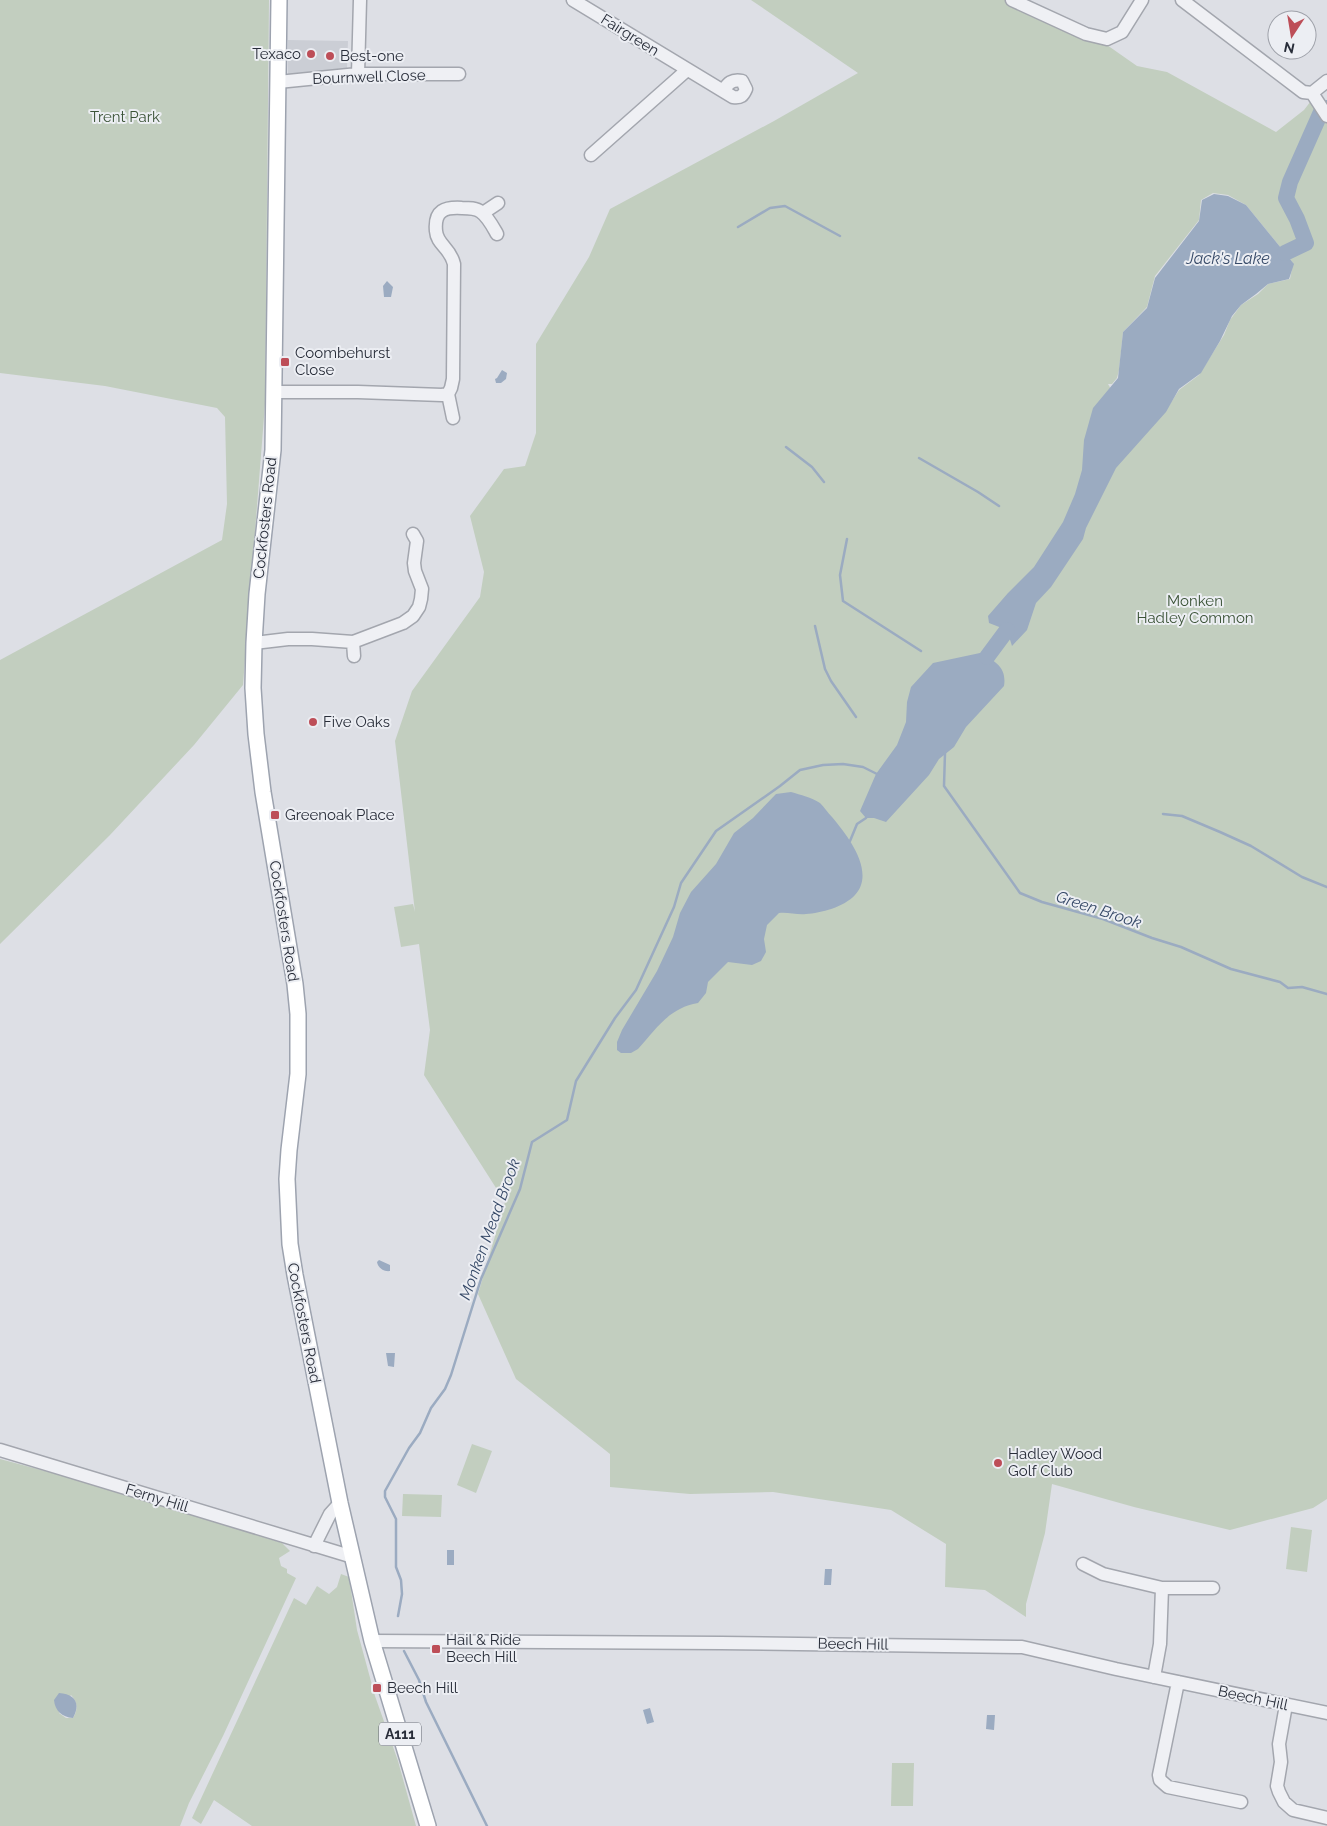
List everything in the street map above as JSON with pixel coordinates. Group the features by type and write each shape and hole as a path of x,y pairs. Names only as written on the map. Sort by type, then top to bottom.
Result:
{"main road":[{"name":"Cockfosters Road","path":"279,0 272,450 257,594 253,688 259,762 298,1014 298,1074 287,1179 290,1244 294,1275 340,1503 372,1641 428,1826"}],"street":[{"path":"358,74 360,0"},
{"name":"Fairgreen","path":"573,0 723,91"},
{"path":"1012,0 1086,34 1107,39 1122,32 1142,0"},
{"path":"1182,0 1308,92 1324,112"},
{"path":"591,155 687,70"},
{"name":"Bournwell Close","path":"278,82 358,74 459,74"},
{"path":"1308,92 1327,81"},
{"path":"483,213 498,203"},
{"path":"453,418 448,394 453,379 454,264 452,256 436,238 436,221 443,210 448,207 468,208 483,213 497,234"},
{"path":"274,392 358,392 442,396 448,394"},
{"path":"254,643 288,639 353,642 403,623 413,616 419,607 422,589 415,572 414,563 417,541 413,534"},
{"path":"353,642 354,656"},
{"name":"Ferny Hill","path":"0,1450 314,1546 353,1556"},
{"path":"314,1546 330,1514 340,1503"},
{"path":"1083,1564 1103,1574 1162,1588 1213,1588"},
{"path":"1154,1677 1160,1644 1162,1588"},
{"name":"Beech Hill","path":"372,1641 1011,1646 1040,1650 1154,1677 1327,1713"},
{"path":"1178,1682 1159,1775 1160,1780 1168,1787 1241,1802"},
{"path":"1286,1705 1279,1744 1281,1762 1277,1786 1279,1792 1284,1802 1293,1810 1327,1818"}],"shaded area":[{"path":"288,40 348,41 347,68 288,76"}],"green space":[{"name":"Trent Park","path":"0,0 269,0 265,404 243,685 194,745 110,835 0,944 0,660 222,540 227,504 225,417 217,408 105,386 0,373"},
{"name":"Monken Hadley Common","path":"751,0 1005,0 1032,17 1107,45 1137,66 1167,72 1276,132 1304,110 1314,97 1327,116 1327,1499 1313,1508 1230,1530 1134,1507 1052,1484 1045,1533 1026,1604 1026,1617 985,1590 945,1587 946,1544 891,1510 773,1492 690,1494 610,1487 610,1454 516,1379 478,1294 505,1202 424,1075 430,1030 419,944 401,947 394,907 413,904 415,912 395,741 412,691 480,597 484,572 470,516 504,469 525,466 536,433 536,344 589,257 610,209 774,121 858,73","holes":["1213,193 1228,195 1246,205 1293,263 1290,279 1268,284 1258,294 1241,305 1230,320 1224,335 1199,375 1179,390 1165,412 1119,403 1108,384 1112,384 1117,378 1123,332 1147,307 1155,276 1199,220 1201,200"]},
{"path":"472,1444 492,1451 476,1493 457,1485"},
{"path":"0,1459 71,1478 282,1543 290,1551 279,1558 281,1566 287,1569 287,1573 296,1578 223,1736 189,1803 180,1826 0,1826","holes":["71,1695 76,1703 76,1712 73,1718 66,1718 59,1713"]},
{"path":"403,1494 442,1495 441,1517 402,1516"},
{"path":"1291,1527 1312,1530 1307,1572 1286,1569"},
{"path":"341,1574 349,1577 357,1630 375,1696 398,1761 416,1826 252,1826 214,1800 201,1824 192,1818 294,1598 306,1605 317,1586 329,1594 337,1587"},
{"path":"892,1763 914,1763 913,1806 891,1806"}],"water":[{"name":"Jack's Lake","path":"1214,194 1228,196 1246,205 1294,264 1289,279 1268,284 1241,305 1232,316 1201,373 1179,389 1166,412 1116,468 1086,528 1083,539 1051,587 1036,603 1027,630 1012,646 1007,630 989,623 988,616 1034,567 1063,522 1075,494 1082,470 1084,440 1093,408 1118,378 1123,332 1147,308 1155,278 1199,221 1202,200"},
{"path":"387,281 393,287 391,297 384,297 383,286"},
{"path":"502,370 507,373 506,379 501,383 496,383 495,379"},
{"path":"980,653 995,662 1002,669 1004,686 966,727 954,747 939,759 929,775 886,822 874,818 866,818 860,811 876,774 897,745 906,722 907,702 911,687 933,663"},
{"path":"791,792 820,803 845,834 852,844 861,865 863,876 861,886 855,895 845,903 825,911 803,914 779,913 767,925 764,939 766,952 761,961 752,965 728,962 708,982 706,993 698,1003 679,1009 671,1014 638,1049 631,1053 621,1053 617,1050 617,1042 622,1030 657,971 673,937 680,913 691,892 716,864 734,833 753,818 776,794"},
{"path":"379,1260 390,1265 390,1271 380,1268 377,1262"},
{"path":"386,1353 395,1353 394,1367 388,1366"},
{"path":"447,1550 454,1550 454,1565 447,1565"},
{"path":"825,1569 832,1569 831,1585 824,1585"},
{"path":"59,1693 69,1695 75,1700 76,1708 73,1718 62,1715 56,1707 54,1700"},
{"path":"650,1708 654,1722 647,1724 643,1710"},
{"path":"987,1715 995,1715 994,1730 986,1729"}],"waterway":[{"path":"1285,253 1306,243 1297,219 1286,198 1290,182 1321,112 1327,108"},
{"path":"738,227 770,208 785,206 840,236"},
{"path":"786,447 812,467 824,482"},
{"path":"919,458 999,506"},
{"path":"847,539 840,575 843,601 921,651"},
{"path":"815,626 825,669 856,717"},
{"path":"987,657 1007,630"},
{"name":"Green Brook","path":"945,753 944,786 1020,893 1042,902 1103,919 1181,947 1231,969 1280,982 1288,988 1302,987 1327,994"},
{"name":"Monken Mead Brook","path":"398,1616 402,1594 401,1580 396,1567 396,1519 385,1497 385,1491 409,1448 420,1433 431,1408 445,1389 451,1375 481,1279 520,1189 532,1142 567,1120 576,1081 615,1018 636,990 674,907 681,883 716,831 800,770 823,765 843,764 863,767 879,775"},
{"path":"1163,814 1182,816 1220,832 1251,846 1302,877 1327,887"},
{"path":"850,841 857,824 866,818"},
{"name":"Monken Mead Brook","path":"404,1651 419,1680 426,1702 487,1826"}],"place":[{"name":"Texaco","path":"311,54"},
{"name":"Best-one","path":"330,56"},
{"name":"Coombehurst Close","path":"285,362"},
{"name":"Five Oaks","path":"313,722"},
{"name":"Greenoak Place","path":"275,815"},
{"name":"Hadley Wood Golf Club","path":"998,1463"},
{"name":"Hail & Ride Beech Hill","path":"436,1649"},
{"name":"Beech Hill","path":"377,1688"}]}
